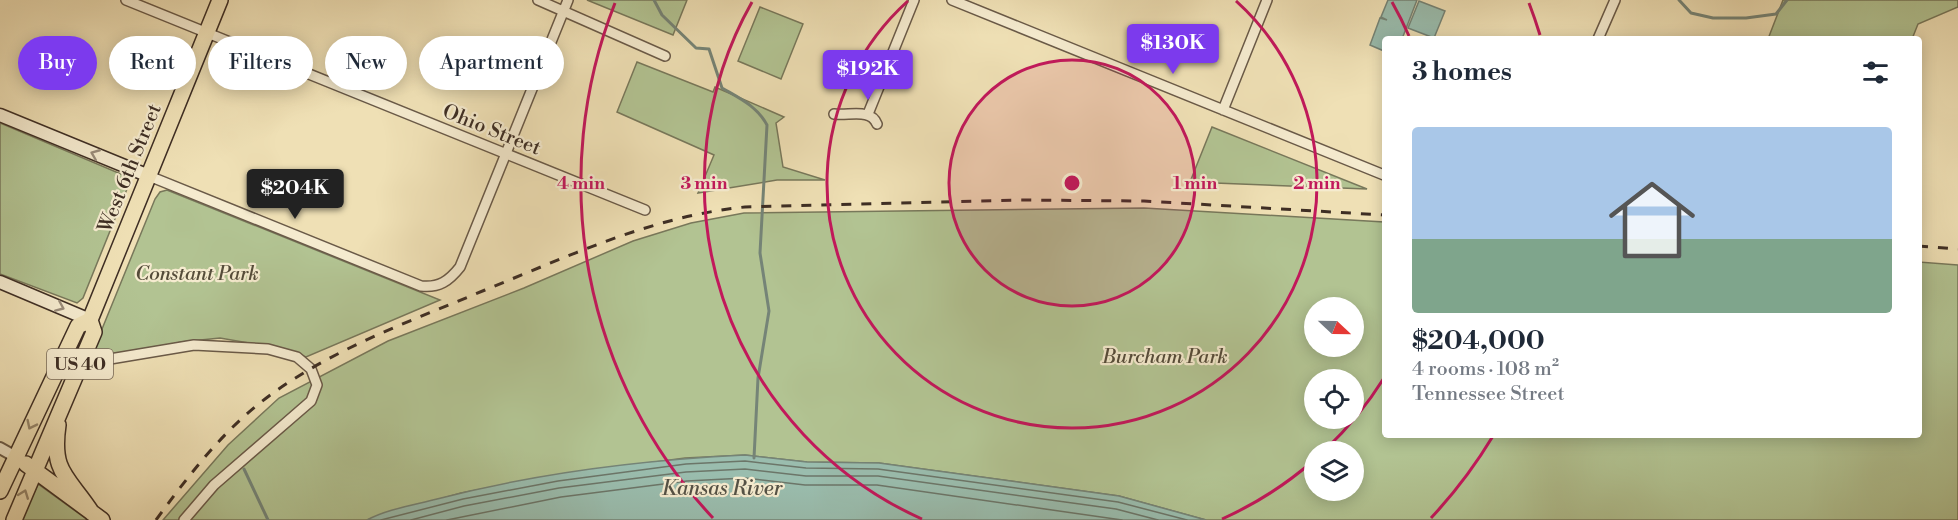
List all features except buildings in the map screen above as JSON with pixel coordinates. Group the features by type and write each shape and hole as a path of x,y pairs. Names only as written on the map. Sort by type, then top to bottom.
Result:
{"highway":[{"name":"West 6th Street","path":"14,520 94,332 90,320 220,0"},
{"name":"West 6th Street","path":"0,491 78,326 90,320"},
{"name":"US 40","path":"61,407 56,439 57,462 97,516"},
{"path":"16,457 97,516"}],"main road":[{"path":"0,115 149,176"},
{"path":"0,282 90,320"}],"street":[{"name":"Ohio Street","path":"126,0 645,210"},
{"path":"538,0 665,56"},
{"path":"149,176 421,286 439,285 453,276 460,267 568,0"},
{"path":"868,114 914,0"},
{"path":"952,0 1382,174"},
{"path":"1223,110 1267,0"},
{"path":"1599,36 1616,0"},
{"path":"834,114 868,114 877,124"},
{"path":"80,364 194,345 219,345 284,353 306,362 311,369 317,385 311,401 214,485 184,520"},
{"path":"0,448 16,457"}],"green space":[{"path":"587,0 687,0 673,35"},
{"path":"1783,0 1958,0 1958,7 1918,24 1913,36 1769,36"},
{"path":"760,7 803,24 781,79 738,61"},
{"path":"637,62 713,92 715,87 784,117 776,123 783,167 825,180 777,180 698,193 714,155 617,112"},
{"path":"0,123 128,177 129,184 83,298 77,303 0,274"},
{"path":"1212,127 1367,189 1190,182"},
{"name":"Constant Park","path":"167,190 440,300 306,357 284,349 220,338 181,342 148,350 91,356 155,199 160,192"},
{"name":"Burcham Park","path":"1144,208 1382,222 1382,438 1922,438 1922,262 1958,265 1958,520 1206,520 1119,496 879,463 807,462 745,455 685,458 557,475 461,493 367,520 163,520 228,445 279,398 388,341 524,288 633,241 691,223 744,213"},
{"path":"38,484 88,520 21,520"}],"water":[{"path":"1388,0 1417,0 1403,36 1382,36 1382,50 1370,45 1380,18 1387,20 1381,17"},
{"path":"1419,1 1445,11 1435,36 1408,28"},
{"name":"Kansas River","path":"745,455 807,462 879,463 1119,496 1206,520 367,520 410,505 551,475 667,460"}],"waterway":[{"path":"654,0 662,15 696,48 709,49 722,88 753,108 767,125 760,253 769,311 758,378 754,458"},
{"path":"1679,0 1691,13 1713,18 1746,18 1776,14 1787,0"},
{"path":"244,469 268,520"}],"railway":[{"path":"156,520 222,438 252,409 294,379 346,350 401,325 612,239 677,219 745,207 1021,200 1144,201 1382,215"},
{"path":"1922,246 1958,249"}]}
